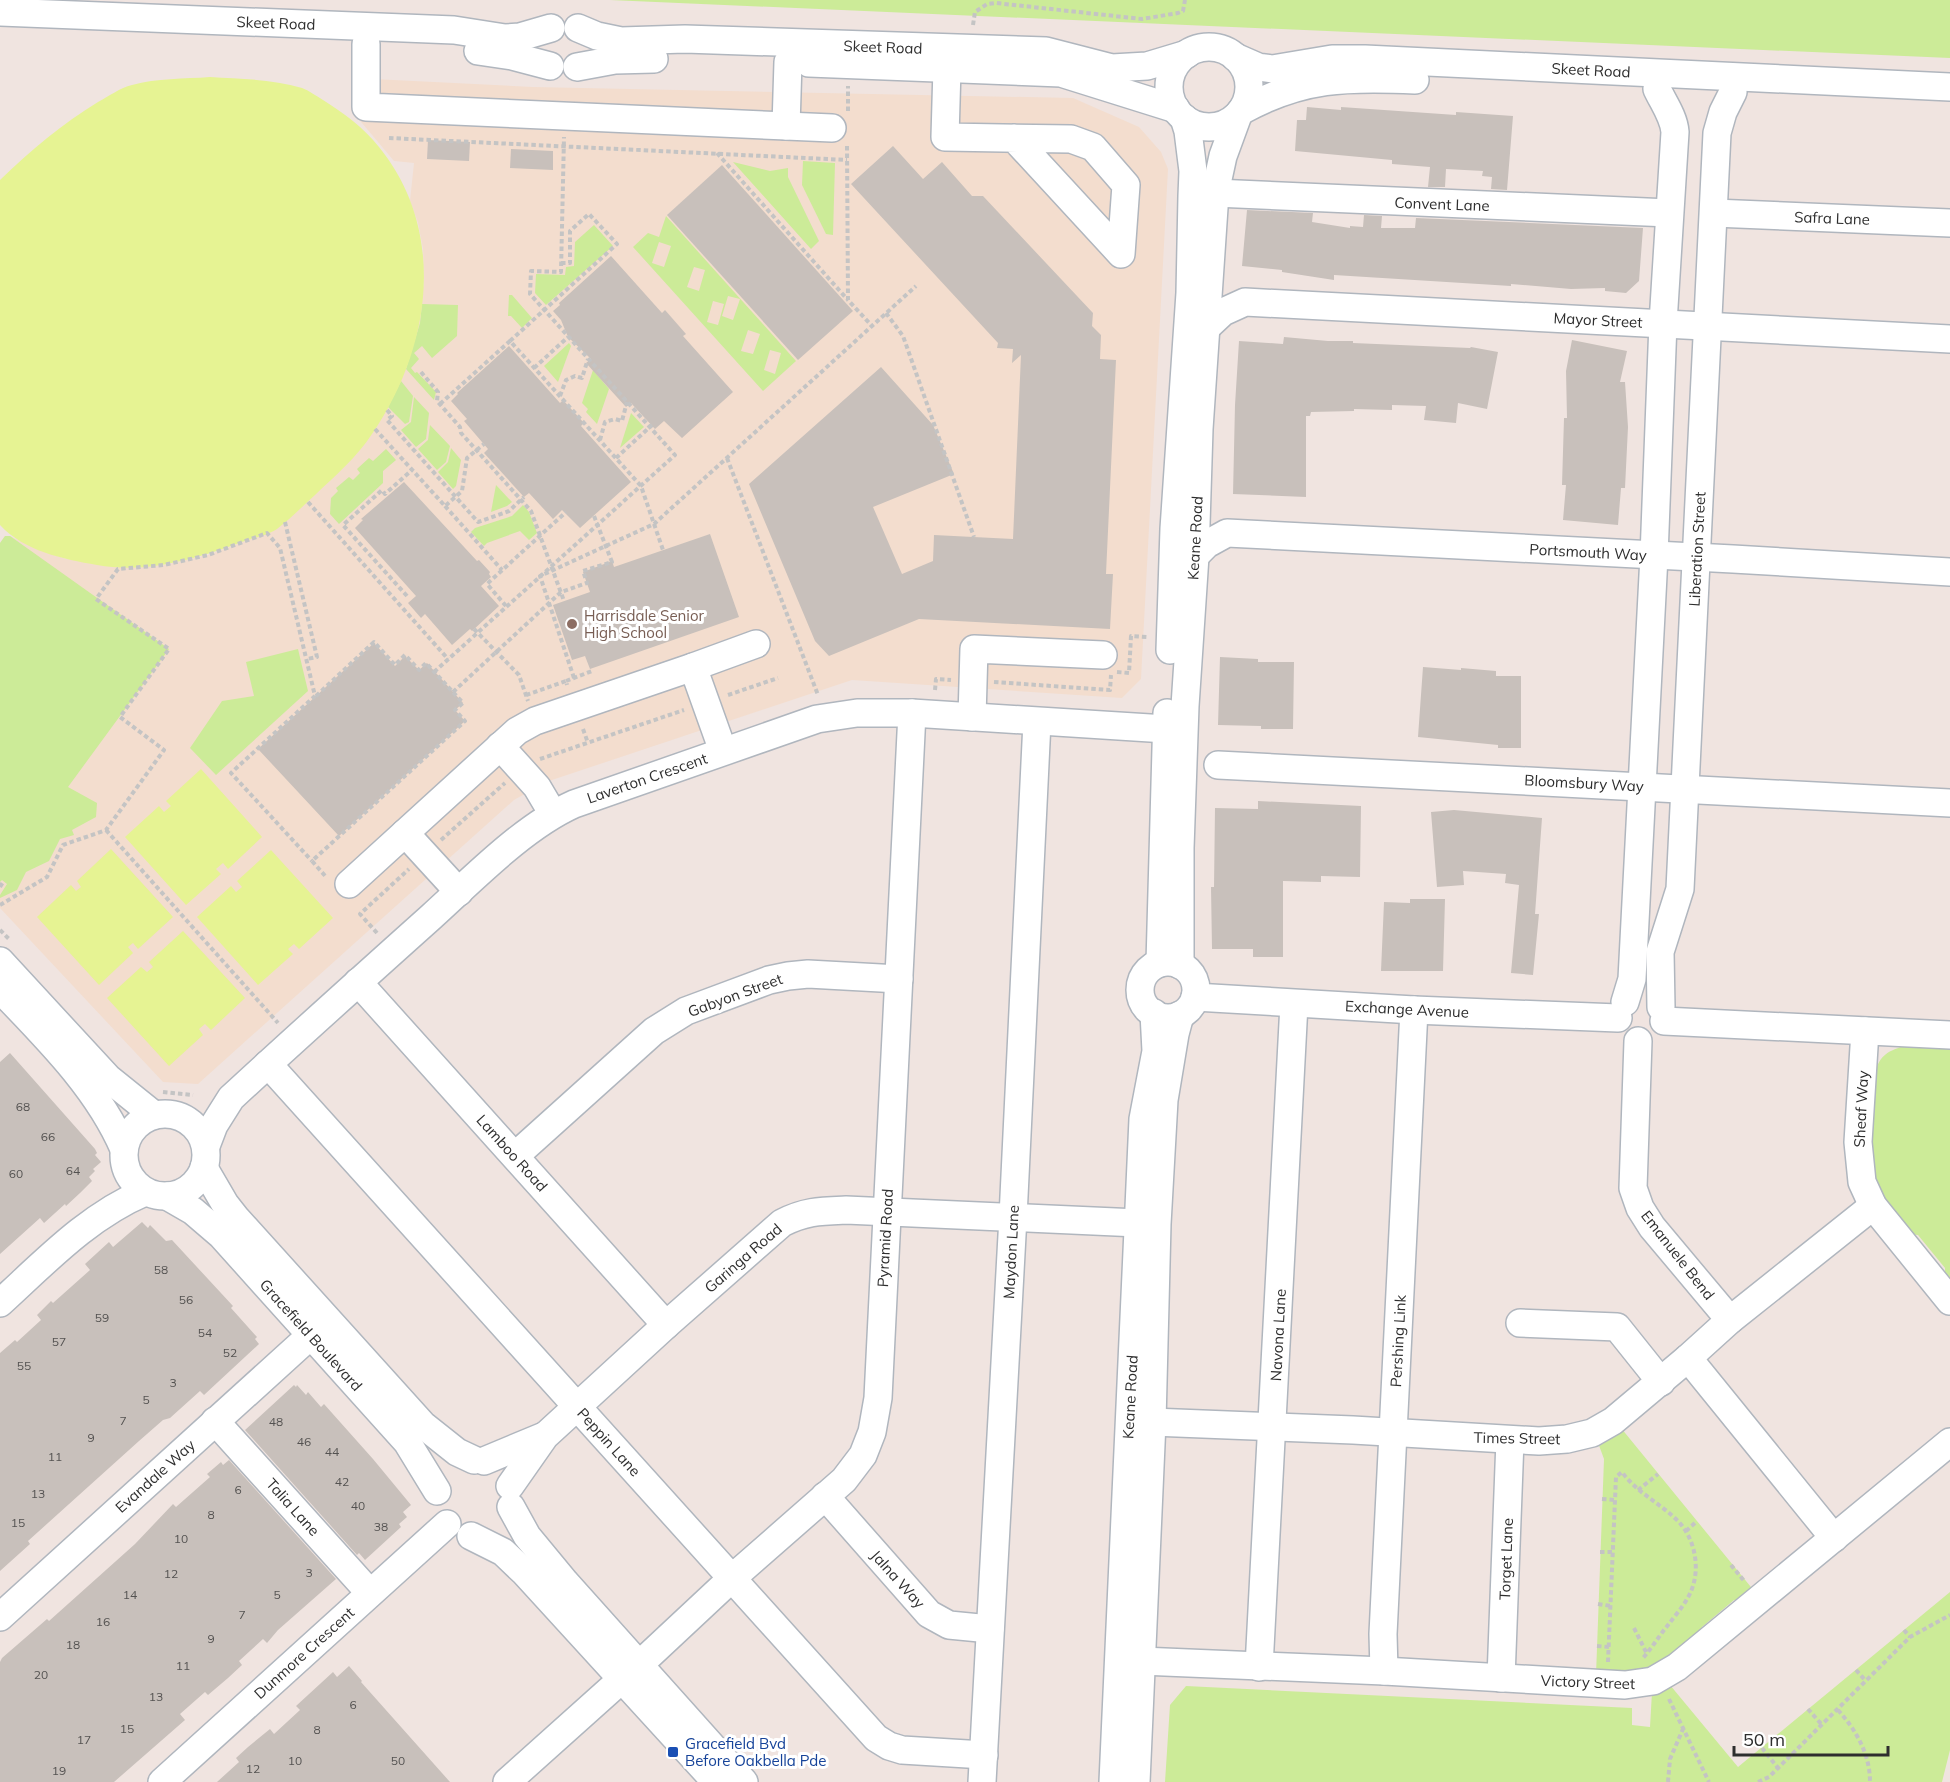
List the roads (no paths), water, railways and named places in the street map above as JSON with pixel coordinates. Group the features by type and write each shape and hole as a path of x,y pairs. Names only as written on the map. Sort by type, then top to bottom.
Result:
{"street":[{"name":"Skeet Road","path":"0,12 454,30 504,38 520,37 551,28"},
{"path":"564,24 578,28 585,36 588,47 585,58 578,67 561,71 550,66 543,57 541,47 543,36 551,28 564,24"},
{"name":"Skeet Road","path":"578,28 597,36 621,41 685,39 1046,51 1076,57 1102,66 1124,68 1147,66 1187,54"},
{"name":"Skeet Road","path":"0,29 460,49 503,54 550,66"},
{"path":"366,44 366,107 842,128"},
{"path":"1201,48 1216,48 1235,57 1245,71 1248,79 1248,96 1239,113 1228,122 1206,127 1194,124 1180,113 1170,94 1170,79 1176,64 1187,54 1201,48"},
{"name":"Skeet Road","path":"1235,57 1258,67 1272,69 1332,59 1365,59 1950,87"},
{"name":"Skeet Road","path":"578,67 615,60 689,58 1061,73 1180,113"},
{"path":"786,126 789,62"},
{"path":"947,68 945,137 1014,138 1071,139 1093,147 1126,185 1121,254 1014,138"},
{"name":"Skeet Road","path":"1239,113 1259,101 1296,87 1351,78 1950,101"},
{"path":"1622,1010 1632,997 1642,995 1651,997 1663,1014 1663,1027 1650,1040 1632,1040 1623,1032 1622,1010 1632,979 1654,556 1663,323 1675,127 1657,89"},
{"name":"Liberation Street","path":"1663,1014 1660,952 1680,889 1717,133 1723,112 1733,92"},
{"name":"Keane Road","path":"1170,964 1182,786 1175,728 1171,638 1174,529 1190,293 1193,171 1188,131 1180,113"},
{"name":"Keane Road","path":"1170,964 1163,917 1161,877 1175,728 1185,706 1195,556 1199,429 1215,193 1222,156 1239,113"},
{"name":"Convent Lane","path":"1215,193 1670,213"},
{"name":"Safra Lane","path":"1714,213 1950,223"},
{"path":"1207,327 1223,312 1245,302 1217,275 1211,261"},
{"name":"Mayor Street","path":"1245,302 1950,339"},
{"path":"1195,556 1207,544 1227,533 1204,515 1197,503"},
{"name":"Portsmouth Way","path":"1227,533 1950,572"},
{"path":"345,892 405,833 523,726 756,644"},
{"path":"972,717 974,649 1103,655"},
{"path":"693,667 723,751"},
{"name":"Laverton Crescent","path":"205,1157 214,1125 231,1098 535,826 574,804 830,716 857,712 1175,728"},
{"name":"Pyramid Road","path":"507,1782 843,1480 863,1455 872,1432 878,1398 912,713"},
{"name":"Maydon Lane","path":"982,1782 1037,722"},
{"path":"1175,728 1191,739 1218,765 1182,786"},
{"path":"500,746 537,787 553,814"},
{"name":"Bloomsbury Way","path":"1218,765 1950,802"},
{"path":"405,833 459,892"},
{"path":"0,961 108,1078 167,1116 192,1123 200,1133 205,1157 195,1184 186,1192 127,1199 86,1226 0,1303"},
{"name":"Keane Road","path":"1113,1782 1143,1119 1156,1051 1176,1008 1196,989 1194,979 1188,971 1170,964 1150,969 1142,983 1143,1000 1176,1008"},
{"name":"Gabyon Street","path":"514,1156 654,1030 686,1011 788,975 899,979"},
{"name":"Lamboo Road","path":"358,982 666,1325"},
{"path":"1,991 90,1089 114,1126 131,1179 156,1194"},
{"name":"Exchange Avenue","path":"1176,1008 1294,1004 1414,1010 1622,1010"},
{"name":"Navona Lane","path":"1260,1667 1294,1004"},
{"name":"Keane Road","path":"1136,1782 1152,1422 1157,1224 1164,1100 1175,1034 1176,1008"},
{"name":"Pershing Link","path":"1384,1671 1383,1634 1414,1010"},
{"path":"1663,1014 1865,1031 1950,1035"},
{"name":"Sheaf Way","path":"1865,1031 1858,1142 1862,1182 1873,1206 1950,1301"},
{"name":"Emanuele Bend","path":"1638,1041 1634,1188 1640,1208 1652,1227 1730,1320"},
{"name":"Peppin Lane","path":"268,1064 876,1738 902,1750 984,1755"},
{"name":"Laverton Crescent","path":"167,1116 231,1098"},
{"path":"86,1226 125,1160 129,1135 135,1126 167,1116"},
{"name":"Gracefield Boulevard","path":"205,1157 219,1194 236,1218 423,1425 457,1452 479,1461"},
{"name":"Gracefield Boulevard","path":"156,1194 193,1210 208,1222 407,1442 437,1491"},
{"name":"Times Street","path":"1152,1422 1393,1432 1510,1440 1567,1439 1592,1433 1628,1410 1730,1320 1873,1206"},
{"name":"Garinga Road","path":"510,1496 545,1436 782,1223 799,1214 819,1210 1138,1223"},
{"path":"1520,1323 1617,1328 1661,1382"},
{"name":"Evandale Way","path":"0,1617 311,1335"},
{"path":"1688,1358 1834,1538"},
{"name":"Talia Lane","path":"215,1421 370,1593"},
{"name":"Garinga Road","path":"479,1461 545,1436"},
{"name":"Torget Lane","path":"1501,1678 1510,1440"},
{"name":"Victory Street","path":"1141,1661 1384,1671 1625,1685 1653,1681 1677,1667 1950,1442"},
{"path":"557,1590 527,1536 504,1475 495,1466 479,1461 461,1463 450,1469 442,1479 437,1491 440,1514 447,1524 454,1530 503,1552 557,1590 631,1672 744,1782"},
{"path":"471,1536 494,1531 503,1523 510,1496"},
{"name":"Jalna Way","path":"825,1496 929,1614 949,1625 990,1629"},
{"name":"Dunmore Crescent","path":"162,1782 447,1524"},
{"path":"631,1672 716,1782"}],"place":[{"name":"Harrisdale Senior High School","path":"572,624"},
{"name":"Gracefield Bvd Before Oakbella Pde","path":"673,1752"}]}
